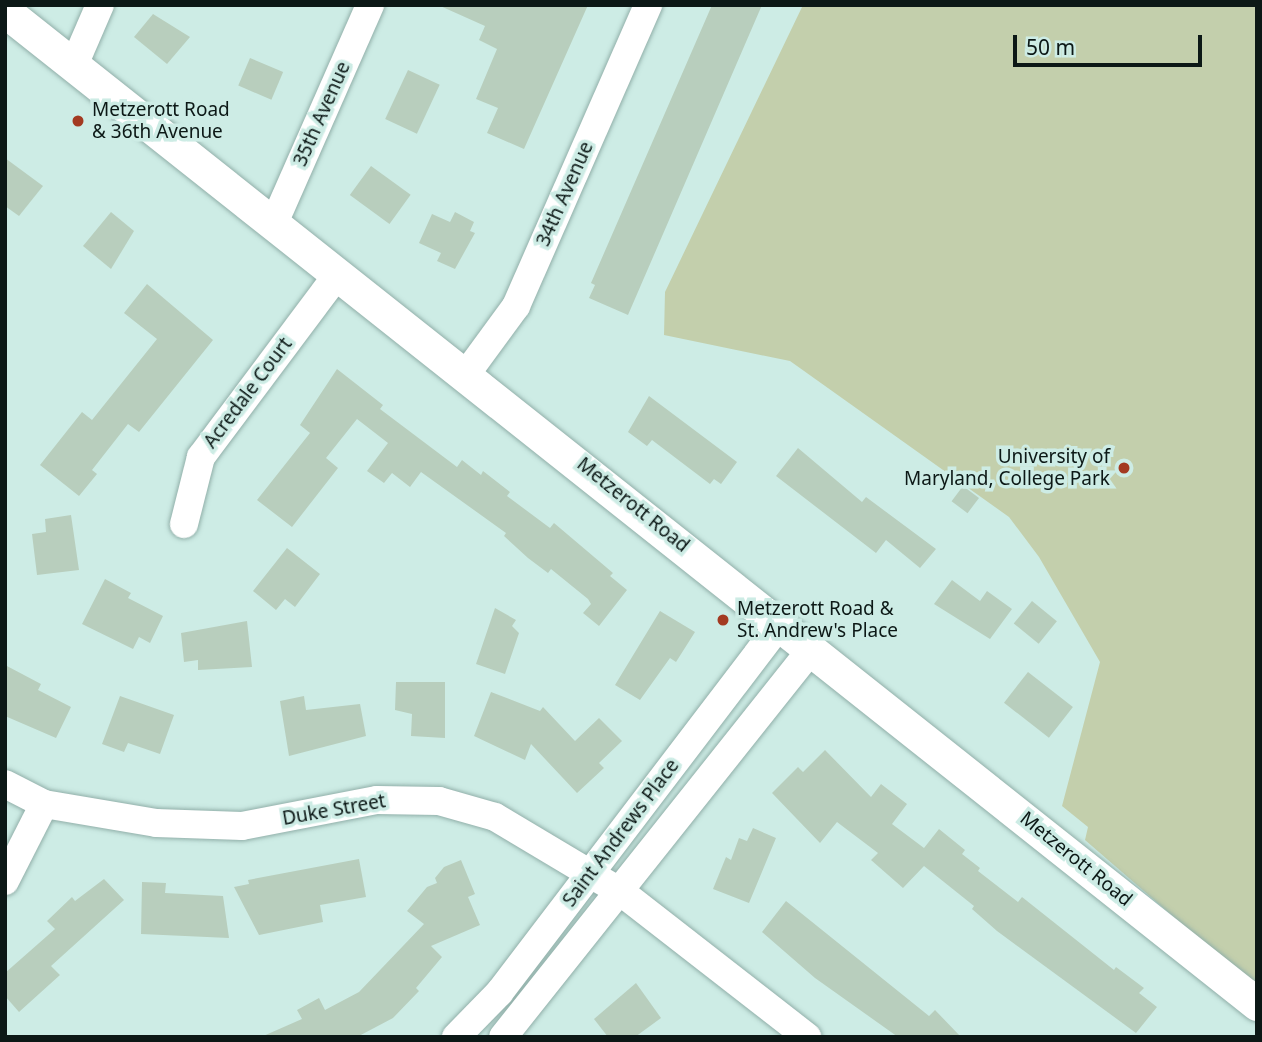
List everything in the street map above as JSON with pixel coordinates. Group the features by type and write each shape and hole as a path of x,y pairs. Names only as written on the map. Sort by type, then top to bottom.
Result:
{"street":[{"path":"74,65 100,5"},
{"name":"35th Avenue","path":"274,223 369,5"},
{"name":"34th Avenue","path":"467,373 516,306 648,5"},
{"name":"Metzerott Road","path":"5,11 467,373 1257,1004"},
{"name":"Acredale Court","path":"184,524 201,457 338,274"},
{"name":"Saint Andrews Place","path":"456,1037 499,993 781,623"},
{"name":"Saint Andrews Place","path":"503,1037 621,892 812,648"},
{"name":"Duke Street","path":"5,784 44,804 119,819 242,826 377,800 439,801 495,817 621,892 807,1037"},
{"path":"5,881 44,804"}],"green space":[{"name":"University of Maryland, College Park","path":"803,5 1257,5 1257,989 1085,840 1088,827 1062,806 1100,662 1039,557 1009,517 790,361 664,335 665,292"}],"building":[{"path":"438,5 588,5 524,149 487,133 498,108 476,99 497,49 479,40 485,26"},
{"path":"712,5 762,5 628,315 589,298 595,285 591,283"},
{"path":"153,14 190,37 167,64 134,37"},
{"path":"250,58 283,72 271,100 238,86"},
{"path":"408,70 440,85 417,134 385,119"},
{"path":"5,158 43,186 19,216 5,206"},
{"path":"371,166 411,195 389,224 350,195"},
{"path":"111,212 134,231 111,269 83,246"},
{"path":"455,212 474,222 470,231 475,233 455,269 437,261 441,253 419,243 432,214 450,222"},
{"path":"147,284 213,340 139,432 128,424 92,470 97,474 79,496 40,465 82,412 92,420 157,339 124,313"},
{"path":"337,369 383,405 380,409 457,467 462,460 481,475 483,471 510,492 507,496 550,528 554,523 613,573 610,576 627,590 599,626 583,613 591,604 588,599 551,569 548,573 528,558 504,536 506,533 421,472 410,487 392,473 384,483 367,471 388,443 357,419 326,458 338,468 292,527 257,500 310,433 300,425"},
{"path":"649,396 737,462 721,484 714,479 710,484 652,440 647,446 628,432"},
{"path":"798,448 862,502 866,497 936,549 920,568 886,540 876,553 776,476"},
{"path":"963,486 979,498 968,513 952,501"},
{"path":"71,515 79,570 37,575 32,534 46,532 45,519"},
{"path":"287,548 320,574 295,607 285,599 276,610 253,591"},
{"path":"105,579 131,593 128,598 163,616 150,643 139,637 133,649 82,624"},
{"path":"952,580 980,601 987,591 1012,609 990,639 934,604"},
{"path":"1032,601 1057,621 1039,644 1014,624"},
{"path":"495,608 516,620 512,626 519,633 505,674 476,664"},
{"path":"660,611 695,632 676,662 670,658 640,700 615,685"},
{"path":"247,621 252,667 198,670 198,660 184,662 181,633"},
{"path":"5,665 41,684 38,690 71,707 56,738 5,716"},
{"path":"1028,672 1073,707 1049,738 1004,703"},
{"path":"396,682 445,682 445,738 411,736 412,714 395,710"},
{"path":"491,692 540,711 543,707 575,741 599,718 622,741 599,763 604,768 577,793 531,744 525,760 474,736"},
{"path":"120,696 174,715 160,754 128,743 124,752 102,744"},
{"path":"304,696 306,710 360,704 366,736 289,756 280,701"},
{"path":"825,750 871,797 881,784 907,804 892,824 924,848 939,829 965,850 962,854 980,868 978,871 1018,902 1022,897 1114,970 1116,967 1144,988 1139,993 1157,1007 1136,1033 997,931 972,909 974,906 924,866 903,888 871,860 878,853 837,822 820,843 772,793 798,767 803,772"},
{"path":"753,828 776,838 749,903 713,889 726,857 731,860 739,838 747,841"},
{"path":"359,859 366,897 320,905 323,922 259,935 234,887 249,884 248,880"},
{"path":"461,860 475,894 468,897 480,925 431,946 442,957 416,988 419,991 393,1018 357,1037 261,1037 302,1019 297,1010 319,998 325,1010 359,992 424,924 407,911 427,887 437,883 435,878 444,867"},
{"path":"104,879 124,900 51,966 60,975 19,1012 5,996 5,973 55,929 47,921 72,897 75,901"},
{"path":"142,882 166,883 165,893 223,896 229,938 141,934"},
{"path":"786,901 929,1016 935,1010 961,1037 898,1037 815,978 762,932"},
{"path":"636,983 661,1018 635,1037 608,1037 594,1019"}],"place":[{"name":"Metzerott Road & 36th Avenue","path":"78,121"},
{"name":"University of Maryland, College Park","path":"1124,468"},
{"name":"Metzerott Road & St. Andrew's Place","path":"723,620"}]}
